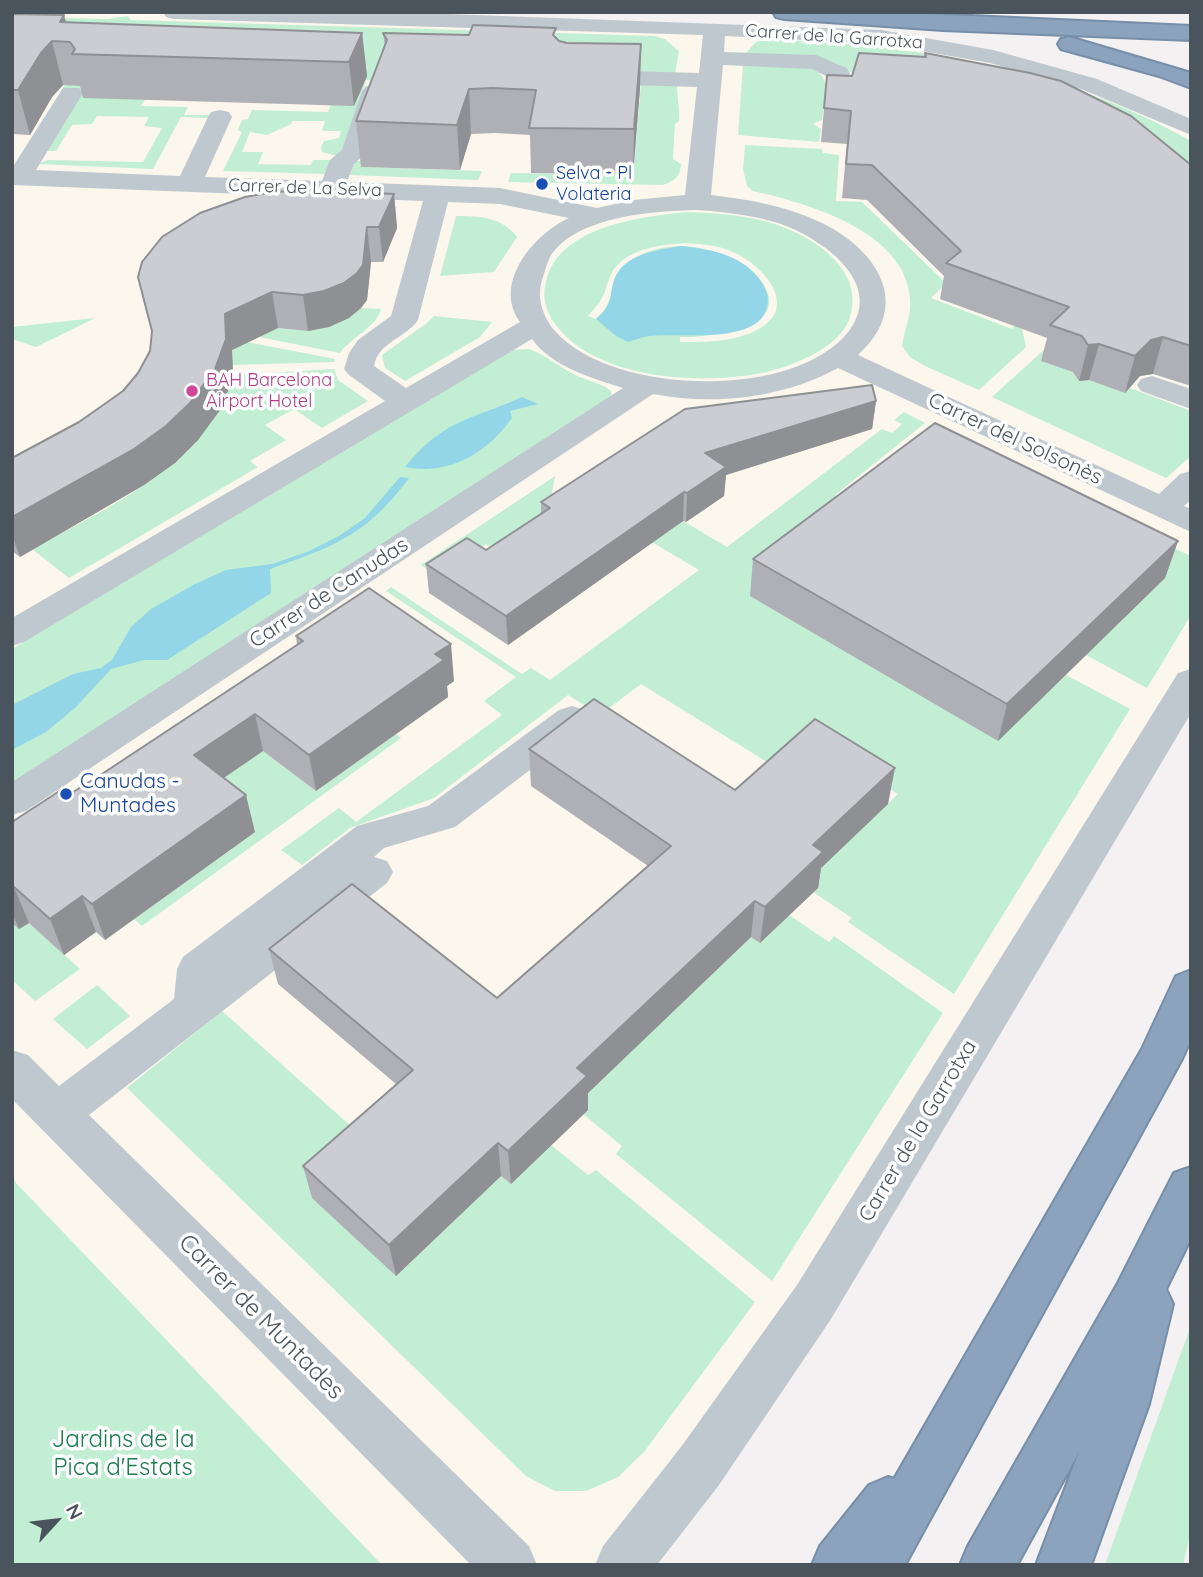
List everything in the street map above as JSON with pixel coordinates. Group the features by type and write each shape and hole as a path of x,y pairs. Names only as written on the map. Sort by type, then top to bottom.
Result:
{"highway":[{"path":"784,12 943,23 1191,33"},
{"path":"1133,12 1191,14"},
{"path":"943,23 1097,50 1191,81"},
{"path":"875,1565 1160,1059 1191,988"},
{"path":"987,1565 1163,1248 1191,1188"},
{"path":"1063,1565 1123,1404 1163,1248"},
{"path":"839,1565 960,1415"}],"street":[{"name":"Carrer de la Garrotxa","path":"174,12 715,29 881,37 947,47 1089,84 1191,128"},
{"path":"697,202 715,29"},
{"path":"568,77 816,62 839,73 839,99"},
{"path":"332,189 343,160 353,154 377,83"},
{"path":"16,177 71,93"},
{"path":"189,184 220,117"},
{"path":"163,183 194,120"},
{"name":"Carrer de La Selva","path":"16,177 500,196 597,216"},
{"path":"406,402 368,378 359,369 359,358 366,347 404,320 438,193"},
{"path":"697,202 743,206 787,216 824,233 853,254 870,280 874,306 863,333 838,357 789,379 752,388 699,391 646,386 598,372 560,351 534,326 524,301 526,275 540,252 565,232 597,216 651,205 697,202"},
{"path":"12,634 534,326"},
{"name":"Carrer del Solsonès","path":"838,357 951,424 1177,515"},
{"path":"1152,385 1191,400"},
{"name":"Carrer de Canudas","path":"12,802 646,386"},
{"path":"1177,515 1191,481"},
{"name":"Carrer de la Garrotxa","path":"622,1565 701,1466 814,1302 1191,682"},
{"path":"195,1007 198,969 371,837 441,817 577,715"},
{"path":"57,1114 373,872"},
{"name":"Carrer de Muntades","path":"12,1069 510,1565"}],"shaded area":[{"path":"12,12 174,12 809,33 993,57 1191,128 1191,686 622,1565 12,1565"}],"green space":[{"path":"128,16 131,20 655,36 665,39 679,51 675,74 366,80 347,138 352,145 337,156 322,152 324,141 339,138 341,131 322,131 325,121 292,121 291,124 267,135 250,132 242,152 263,152 258,164 311,165 313,160 332,160 327,174 223,171 242,132 238,130 242,120 248,119 252,110 328,112 343,74 145,100 141,106 188,107 184,115 210,115 208,118 181,117 153,169 37,164 48,160 143,162 162,128 144,126 149,117 97,116 92,124 72,125 56,151 46,151 83,91 61,91 82,59 12,17 108,19"},
{"path":"768,39 878,47 986,64 1090,94 1141,115 1191,141 1191,207 853,79 852,73 830,61 801,56 745,54 756,42"},
{"path":"743,65 812,68 819,72 826,90 822,120 813,124 821,129 819,142 738,135"},
{"path":"641,84 677,85 679,121 675,124 673,159 681,164 674,180 663,185 508,182 511,173 633,175"},
{"path":"745,145 822,149 823,153 839,155 836,201 862,202 946,283 931,298 1012,329 1015,325 1022,329 1026,347 979,390 910,357 902,346 910,298 904,275 891,255 872,238 825,212 753,191 747,186 743,169"},
{"path":"355,161 363,161 361,167 482,171 478,180 350,175"},
{"path":"689,212 739,216 768,222 801,235 831,256 843,270 850,285 853,302 849,320 838,337 800,361 781,368 727,378 696,378 664,376 605,361 580,348 560,330 552,319 544,295 554,263 567,248 584,236 627,221","holes":["685,243 727,250 745,258 756,267 766,277 777,300 776,311 769,322 738,337 680,342 680,337 734,330 760,319 769,304 764,286 749,269 725,255 696,247 665,247 634,258 620,271 603,311 596,319 588,316 602,297 614,269 628,256 656,247"]},
{"path":"456,216 481,217 497,222 505,225 517,237 494,272 440,276"},
{"path":"361,308 381,309 374,322 340,353 259,337 278,328 308,331 329,327 349,318"},
{"path":"434,316 492,322 480,337 405,381 385,368 382,355"},
{"path":"95,318 36,347 12,339 12,327"},
{"path":"1057,338 1079,381 1089,380 1124,392 1130,388 1191,411 1191,456 1166,478 992,397"},
{"path":"247,342 335,359 334,362 232,365 230,350"},
{"path":"529,349 577,376 605,387 611,391 612,398 12,789 12,649 512,350"},
{"path":"334,369 338,380 368,401 322,428 294,409 265,425 286,440 250,461 258,467 69,578 32,549 122,499 177,459 200,435 219,407 233,375"},
{"path":"904,412 925,423 835,495 860,509 997,740 1066,675 1130,709 954,994 848,922 852,918 813,892 807,881 898,794 813,742 780,770 641,684 600,715 568,695 434,798 350,828 302,865 281,850 339,808 356,822 502,715 484,701 516,677 386,591 391,587 522,674 531,668 550,680 699,570 593,507 624,486 727,547 882,429 892,433 902,424 894,420"},
{"path":"555,476 551,498 554,510 494,550 486,544 439,577 421,565"},
{"path":"1152,538 1191,556 1191,615 1147,688 1086,655"},
{"path":"396,734 401,738 142,926 134,919 255,832 176,769 263,751 316,791"},
{"path":"789,915 829,942 834,936 943,1013 772,1281 616,1154 622,1146 583,1114 588,1110 578,1102 751,937 760,943"},
{"path":"12,923 19,929 29,923 80,969 35,1001 12,980"},
{"path":"97,985 130,1016 87,1049 53,1019"},
{"path":"222,1011 372,1145 396,1276 501,1176 511,1184 551,1145 588,1175 596,1170 755,1302 644,1452 618,1477 586,1491 555,1491 526,1476 127,1088"},
{"name":"Jardins de la Pica d'Estats","path":"12,1173 16,1183 382,1565 12,1565"},
{"path":"1191,1325 1191,1530 1183,1565 1105,1565"}],"water":[{"path":"681,246 723,254 750,269 761,280 767,295 767,307 760,319 749,327 733,332 715,335 649,336 628,342 616,336 596,319 608,305 614,280 625,264 642,255"},
{"path":"522,397 538,404 510,411 512,418 502,431 466,459 437,468 405,467 419,451 446,430"},
{"path":"400,477 409,478 364,526 331,545 270,569 271,593 167,660 144,660 111,669 76,707 46,732 12,750 12,705 73,674 101,668 112,660 131,627 151,609 195,584 226,570 272,564 307,552 339,536 365,518"}],"building":[{"path":"12,14 64,15 60,22 362,33 349,62 72,54 75,49 70,42 52,41 41,53 18,90 12,90"},
{"path":"473,25 556,28 553,35 559,41 567,43 641,44 634,129 529,128 536,90 493,88 469,89 457,125 356,121 387,40 383,33 469,35"},
{"path":"859,53 926,57 925,53 1061,81 1131,116 1191,165 1191,346 1163,337 1151,340 1135,356 1099,344 1088,345 1082,336 1050,325 1069,307 946,263 961,251 872,165 846,164 851,111 824,108 827,75 852,76"},
{"path":"311,190 394,194 379,227 367,227 363,265 357,273 344,283 324,291 303,295 272,292 225,314 226,339 215,369 190,403 166,426 134,449 12,517 12,458 79,422 123,391 138,373 150,351 152,331 138,277 142,262 162,237 200,213 245,197"},
{"path":"872,385 876,401 705,453 726,467 687,493 684,492 506,616 426,564 467,538 486,550 550,508 541,502 685,409"},
{"path":"935,423 1178,541 1007,704 753,559"},
{"path":"369,588 451,644 435,654 444,660 309,755 255,714 194,755 246,795 92,904 82,896 50,919 12,888 12,822 64,788 70,794 99,776 303,641 296,636"},
{"path":"594,699 735,790 815,719 895,768 813,845 823,852 765,907 755,901 577,1068 587,1076 508,1151 498,1143 389,1245 303,1166 413,1070 269,949 352,884 497,998 671,846 529,749"}],"place":[{"name":"Selva - Pl Volateria","path":"542,184"},
{"name":"BAH Barcelona Airport Hotel","path":"192,391"},
{"name":"Canudas - Muntades","path":"66,794"}]}
